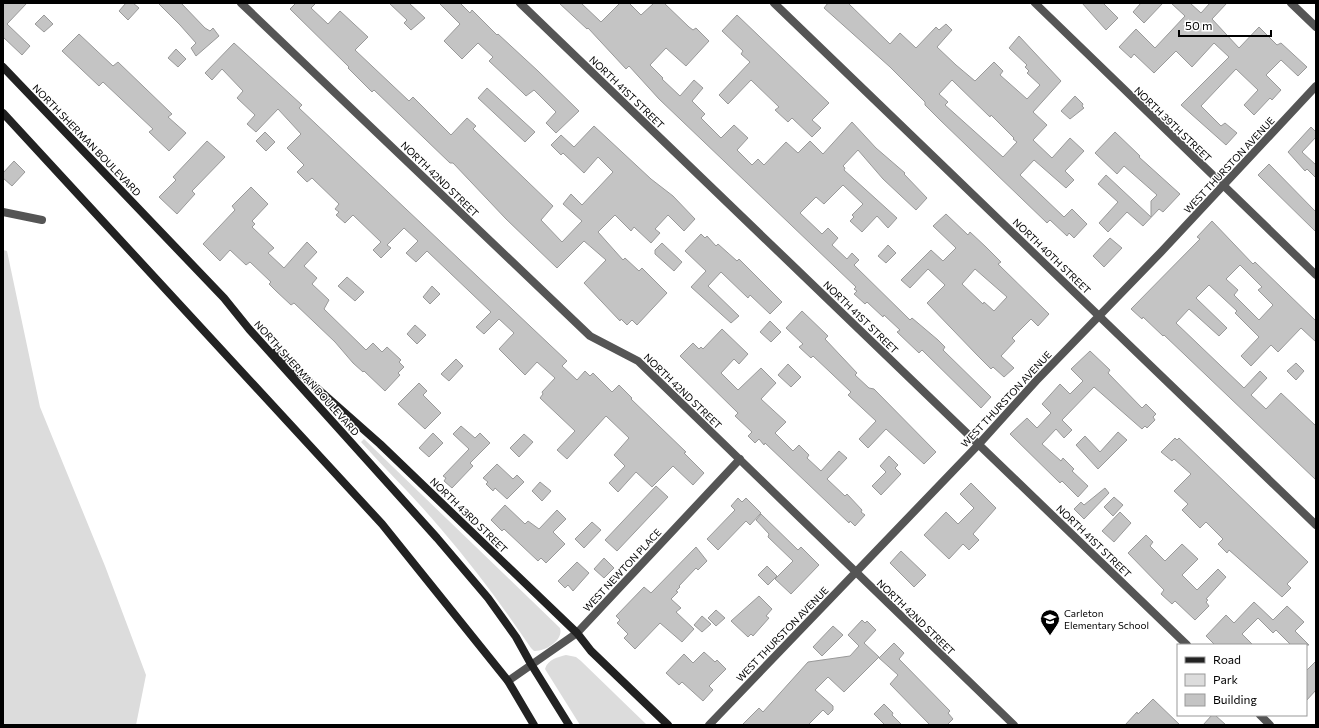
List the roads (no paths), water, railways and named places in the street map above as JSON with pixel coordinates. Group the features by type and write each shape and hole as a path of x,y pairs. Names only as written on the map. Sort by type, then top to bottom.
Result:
{"main road":[{"name":"NORTH SHERMAN BOULEVARD","path":"3,67 224,298 249,329 447,550 488,598 512,630 531,664 569,725"},
{"path":"3,113 382,524 508,681 534,725"},
{"name":"NORTH 43RD STREET","path":"249,329 380,444 577,633 591,651 668,725"}],"street":[{"name":"NORTH 42ND STREET","path":"241,3 590,336 638,361 1014,725"},
{"name":"NORTH 41ST STREET","path":"520,3 1186,644"},
{"name":"NORTH 40TH STREET","path":"774,3 1316,525"},
{"name":"NORTH 39TH STREET","path":"1035,3 1316,276"},
{"path":"1291,3 1316,27"},
{"name":"WEST THURSTON AVENUE","path":"709,725 979,444 1316,86"},
{"path":"3,212 42,220"},
{"name":"WEST NEWTON PLACE","path":"508,681 577,633 740,459"},
{"path":"1261,716 1270,725"}],"place":[{"name":"Carleton Elementary School","path":"1050,636"}]}
